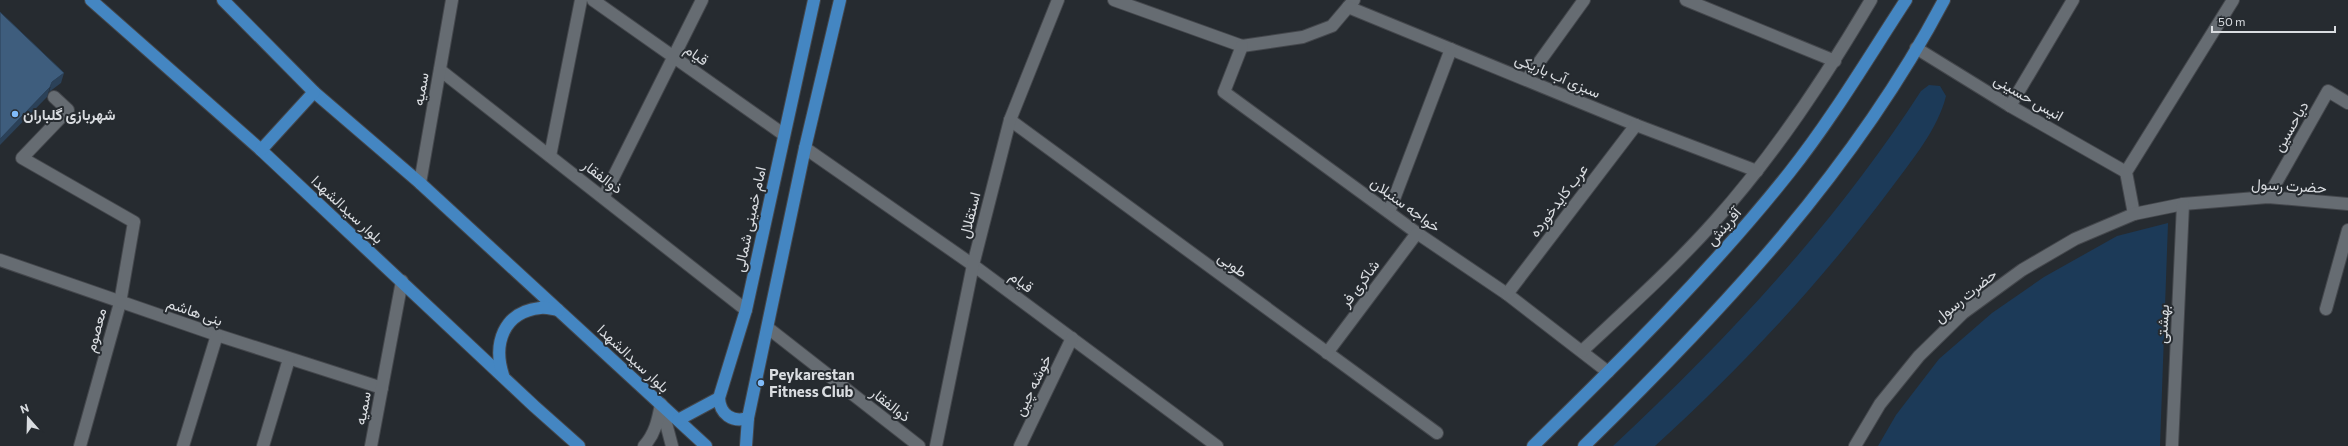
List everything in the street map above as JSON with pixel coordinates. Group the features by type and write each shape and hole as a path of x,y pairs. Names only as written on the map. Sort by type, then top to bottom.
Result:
{"main road":[{"name":"بلوار سیدالشهدا","path":"223,0 314,92 420,183 706,446"},
{"name":"امام خمینی شمالی","path":"719,398 746,310 783,134 814,0"},
{"path":"746,446 748,418 805,148 840,0"},
{"name":"آفرینش","path":"1533,446 1608,372 1731,242 1790,172 1839,103 1906,0"},
{"path":"1584,446 1720,309 1782,239 1850,149 1916,48 1944,0"},
{"name":"بلوار سیدالشهدا","path":"91,1 261,150 579,446"},
{"path":"261,150 314,92"},
{"path":"503,376 498,358 499,340 508,324 522,313 534,309 540,308 558,310"},
{"path":"678,420 719,398 722,411 728,416 741,420 748,418"}],"street":[{"name":"سمیه","path":"420,183 452,0"},
{"path":"550,156 581,0"},
{"name":"قیام","path":"593,0 783,134"},
{"path":"604,196 702,0"},
{"name":"استقلال","path":"936,446 973,264 1010,120 1058,0"},
{"path":"1114,0 1242,46 1303,37 1332,26 1351,4"},
{"path":"1527,79 1584,0"},
{"path":"1686,0 1835,61"},
{"path":"1582,351 1674,264 1714,222 1757,171 1835,61 1871,0"},
{"path":"2010,106 2073,0"},
{"path":"2134,214 2126,172 2233,0"},
{"name":"سبزی آب باریکی","path":"1351,4 1451,49 1636,125 1757,171"},
{"name":"خواجه سنبلان","path":"1242,46 1224,92 1417,233 1507,294 1608,372"},
{"name":"انیس حسینی","path":"1916,48 2010,106 2126,172"},
{"path":"1389,212 1451,49"},
{"name":"ذوالفقار","path":"440,70 604,196 746,310"},
{"name":"دیاحسین","path":"2268,197 2328,91 2348,103"},
{"name":"معصوم","path":"54,97 68,110 22,158 134,222 120,303 80,446"},
{"name":"طوبی","path":"1010,120 1437,433"},
{"name":"عرب کایدخورده","path":"1507,294 1636,125"},
{"name":"قیام","path":"805,148 973,264 1216,446"},
{"name":"حضرت رسول","path":"1855,446 1880,404 1919,356 1963,313 2022,270 2062,247 2134,214 2183,204 2268,197 2348,204"},
{"name":"بهشتی","path":"2172,446 2183,204"},
{"path":"2326,309 2348,230"},
{"name":"شاکری فر","path":"1327,353 1417,233"},
{"name":"بنی هاشم","path":"0,260 120,303 382,388"},
{"name":"سمیه","path":"371,446 402,281"},
{"name":"ذوالفقار","path":"768,328 919,446"},
{"path":"183,446 217,335"},
{"name":"خوشه چین","path":"1020,446 1072,338"},
{"path":"263,446 289,359"},
{"path":"644,446 650,439 658,422 661,404"},
{"path":"661,404 672,446"}],"shaded area":[{"path":"1929,85 1940,86 1946,96 1931,132 1916,155 1838,256 1750,354 1655,446 1613,446 1698,364 1778,278 1853,188 1921,91"},
{"path":"2168,223 2160,446 1878,446 1896,415 1939,359 1992,313 2044,277 2117,236"}],"building":[{"name":"شهربازی گلباران","path":"0,12 64,73 52,82 50,87 0,139"}],"place":[{"name":"شهربازی گلباران","path":"15,114"},
{"name":"Peykarestan Fitness Club","path":"761,383"}]}
